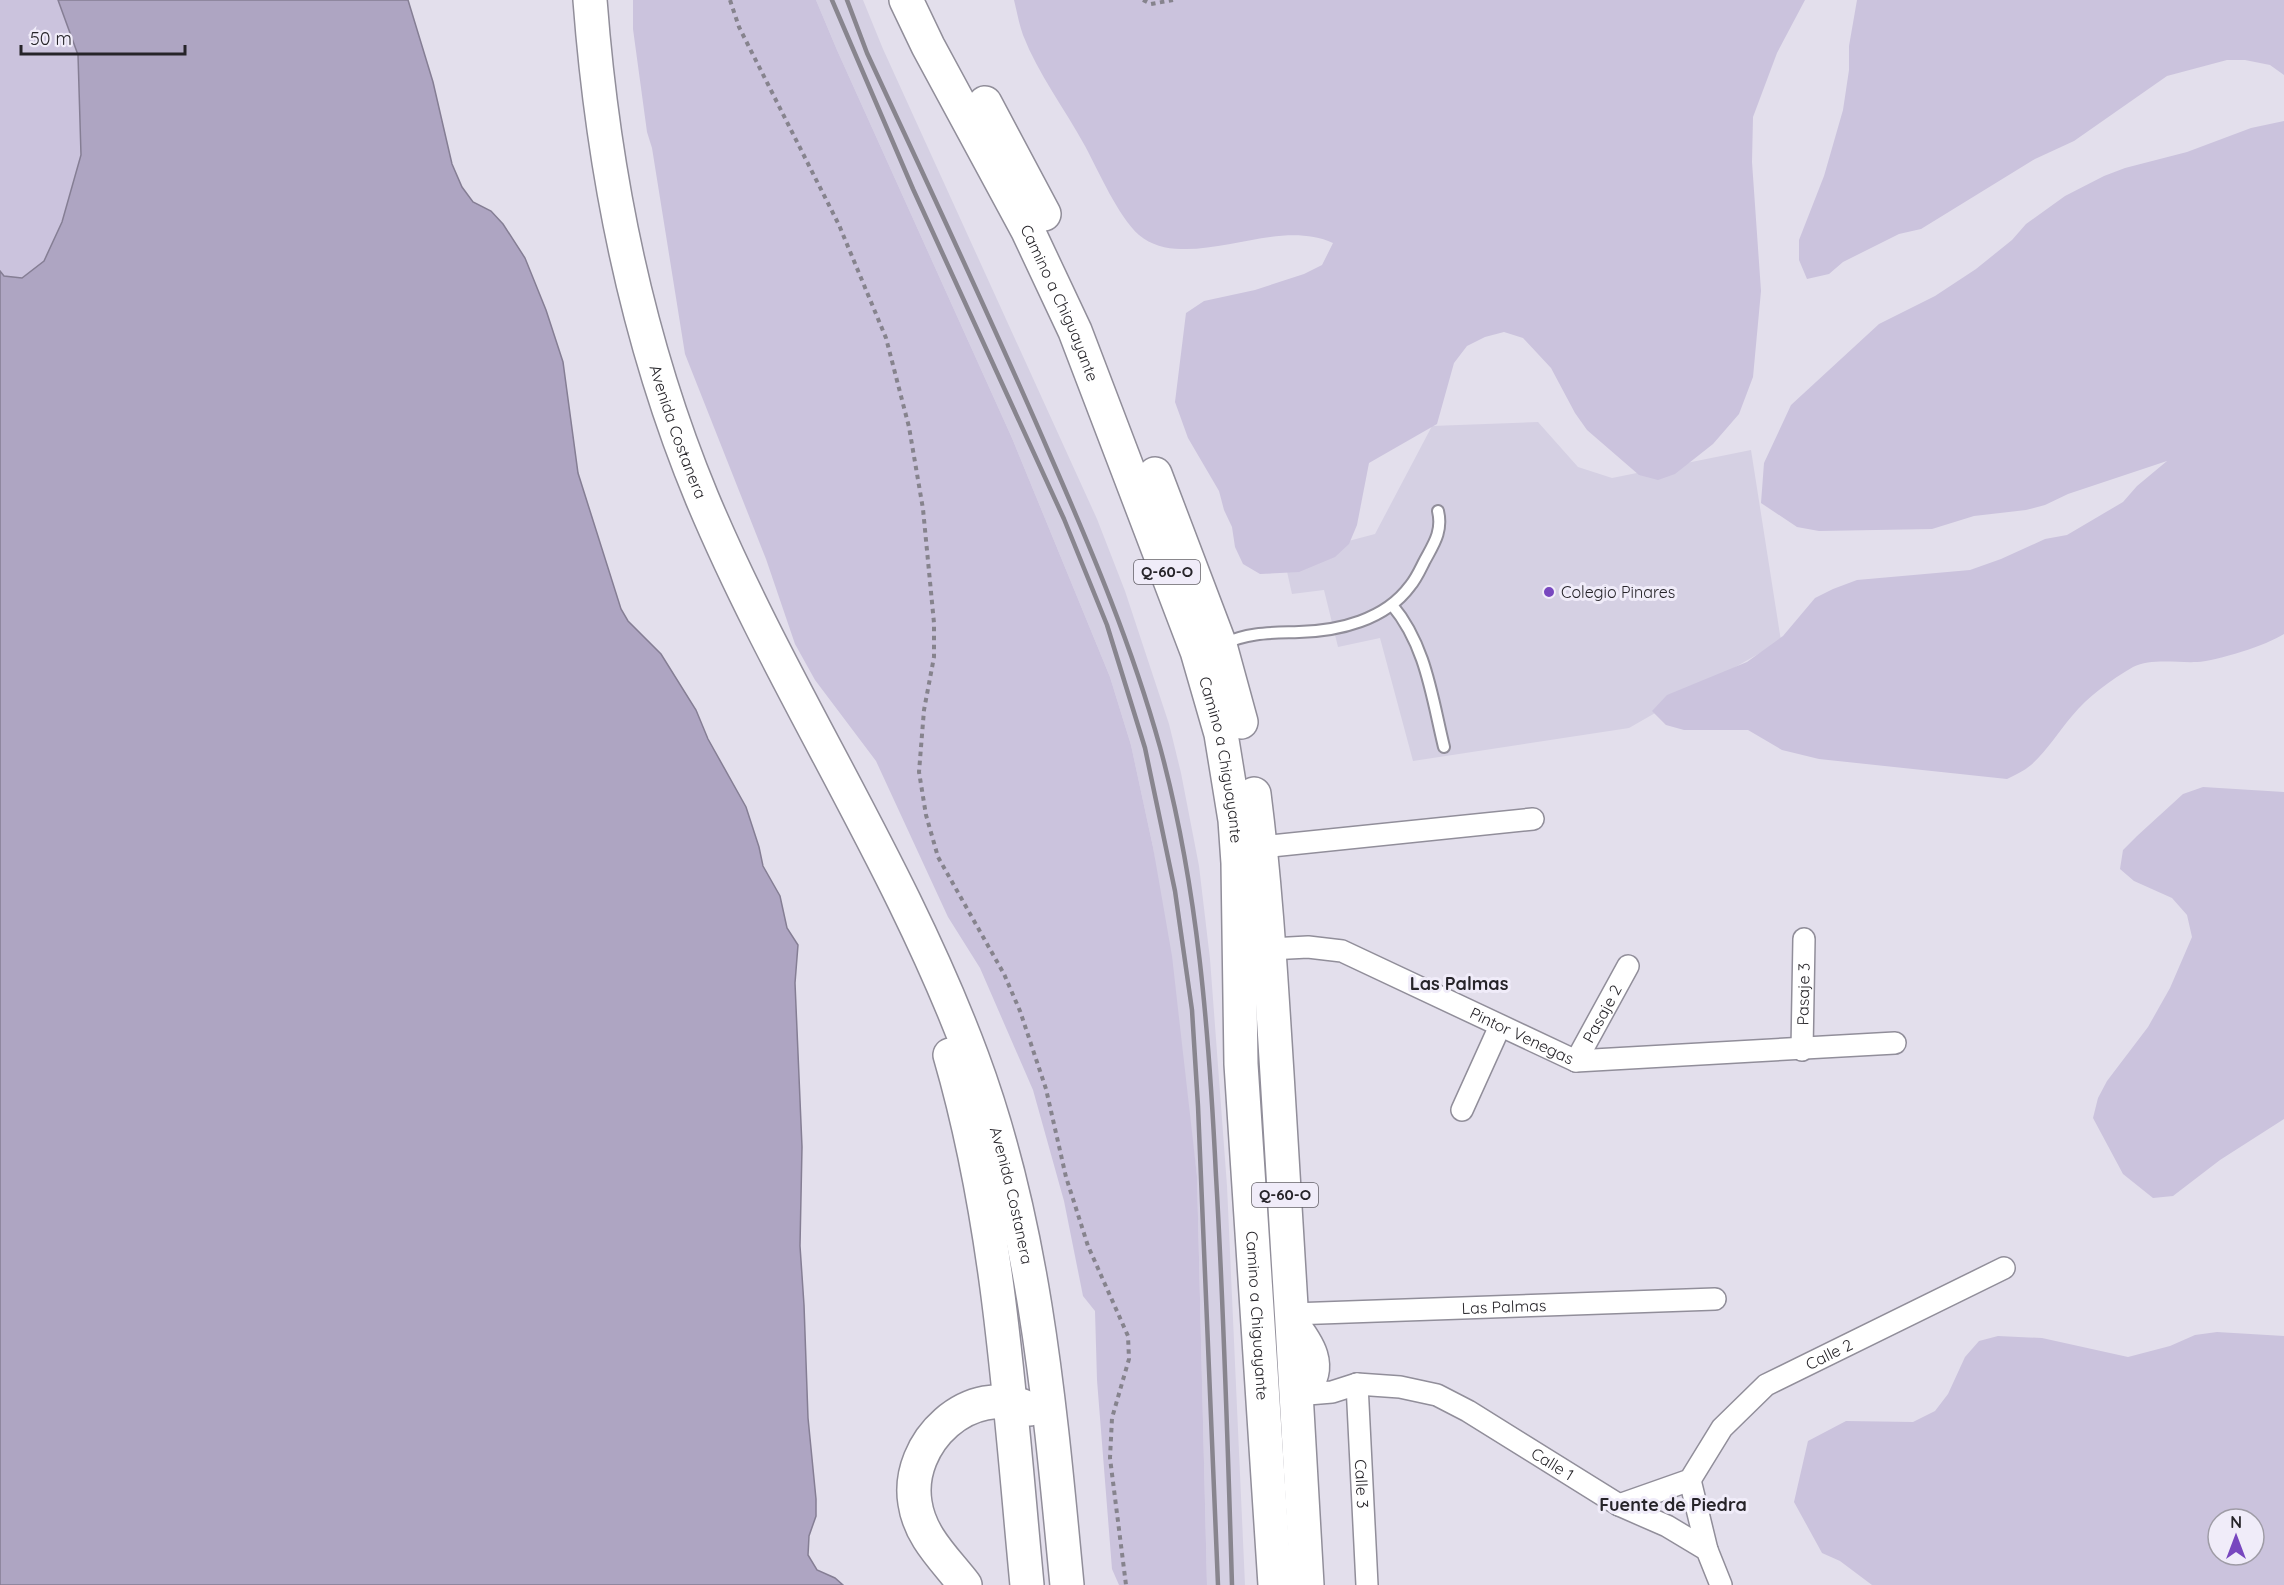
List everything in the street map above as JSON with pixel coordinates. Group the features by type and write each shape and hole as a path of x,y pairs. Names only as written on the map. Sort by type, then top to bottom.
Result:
{"main road":[{"name":"Avenida Costanera","path":"590,0 603,128 614,202 637,303 668,407 702,498 737,574 867,831 905,901 939,974 990,1109 1009,1176 1041,1338 1067,1585"},
{"name":"Camino a Chiguayante","path":"906,0 928,46 1028,231 1075,331 1180,606 1210,692 1225,755 1235,820 1240,929 1241,1064 1275,1585"},
{"name":"Camino a Chiguayante","path":"931,0 952,44 1043,212 1088,305 1220,645 1242,724 1261,848 1269,949 1292,1314 1302,1394 1307,1585"},
{"name":"Avenida Costanera","path":"867,831 920,962 946,1039 970,1127 990,1236 1010,1403 1027,1585"},
{"path":"1260,1354 1278,1378 1302,1394"},
{"path":"965,1585 923,1530 914,1502 913,1485 916,1468 923,1451 933,1435 952,1417 980,1405 1010,1403 1029,1409 1051,1424"}],"street":[{"path":"1261,848 1533,819"},
{"name":"Pasaje 3","path":"1802,1050 1804,939"},
{"name":"Pintor Venegas","path":"1269,949 1308,947 1342,951 1576,1061 1895,1043"},
{"name":"Pasaje 2","path":"1576,1061 1628,966"},
{"path":"1462,1110 1500,1026"},
{"name":"Calle 2","path":"1690,1480 1722,1428 1766,1385 2004,1268"},
{"name":"Las Palmas","path":"1292,1314 1715,1299"},
{"path":"1292,1314 1305,1331 1315,1350 1320,1370 1316,1382 1302,1394"},
{"name":"Calle 1","path":"1320,1370 1357,1384 1400,1387 1437,1395 1468,1411 1619,1505 1667,1526 1707,1550"},
{"name":"Calle 1","path":"1302,1394 1332,1392 1357,1384"},
{"name":"Calle 3","path":"1357,1384 1367,1585"},
{"path":"1619,1505 1690,1480 1707,1550 1721,1585"}],"lane":[{"path":"1220,645 1239,637 1258,633 1332,628 1369,618 1392,605 1412,585 1438,537 1440,520 1438,511"},
{"path":"1392,605 1406,623 1421,653 1444,747"}],"path":[{"path":"730,0 740,27 839,225 882,328 909,427 923,509 934,623 934,657 924,710 919,772 926,815 938,857 999,964 1020,1011 1046,1089 1064,1166 1084,1234 1096,1268 1128,1336 1129,1359 1112,1418 1110,1438 1111,1468 1126,1585"},
{"path":"1143,0 1151,4 1173,0"}],"shaded area":[{"path":"0,0 58,0 78,55 81,155 62,222 44,261 22,278 4,276 0,271"},
{"path":"58,0 408,0 433,82 452,164 462,187 473,202 491,211 503,224 525,258 546,310 563,362 578,473 621,609 628,621 661,654 696,710 708,739 746,807 763,866 780,896 787,928 798,945 795,983 802,1147 800,1246 808,1418 816,1499 816,1516 809,1536 808,1555 817,1570 835,1578 843,1585 0,1585 0,271 4,276 22,278 44,261 62,222 81,155 78,55"},
{"path":"633,0 816,0 1012,438 1110,677 1131,745 1153,847 1172,956 1197,1176 1207,1585 1119,1585 1112,1569 1097,1380 1095,1311 1083,1296 1064,1201 1033,1090 980,968 948,917 876,761 815,680 795,644 766,559 685,354 652,148 647,132 633,29"},
{"path":"816,0 863,0 883,49 1097,519 1125,591 1169,724 1199,866 1210,959 1227,1186 1245,1585 1207,1585 1197,1176 1153,847 1131,745 1110,677 1012,438"},
{"path":"1014,0 1805,0 1777,53 1753,117 1752,162 1761,291 1753,377 1739,414 1713,444 1675,474 1658,480 1639,475 1587,430 1575,413 1551,368 1523,338 1504,332 1485,337 1467,346 1454,363 1437,424 1369,463 1357,525 1349,544 1335,557 1299,572 1260,574 1243,564 1235,547 1232,527 1219,491 1188,438 1175,402 1186,313 1204,301 1255,290 1304,274 1322,265 1333,243 1315,237 1296,235 1219,246 1175,249 1154,244 1139,235 1116,205 1077,132 1036,64 1023,35"},
{"path":"1857,0 2284,0 2284,75 2270,65 2245,60 2227,60 2167,76 2074,141 2035,159 1921,229 1899,234 1843,262 1829,274 1807,279 1799,260 1799,240 1824,176 1843,110 1849,70 1849,46"},
{"path":"2284,121 2284,634 2217,659 2197,662 2156,662 2133,667 2108,683 2078,709 2037,760 2007,779 1819,759 1782,750 1748,730 1684,730 1666,725 1652,711 1667,695 1747,662 1783,636 1815,598 1833,589 1857,580 1970,570 2045,539 2067,535 2123,502 2137,486 2167,461 2068,494 2045,505 2026,510 1974,516 1932,529 1819,531 1797,527 1761,503 1764,463 1791,405 1879,324 1935,296 1976,269 2012,240 2026,224 2065,196 2104,176 2125,168 2187,152 2251,128"},
{"name":"Colegio Pinares","path":"1538,422 1578,467 1612,478 1751,450 1781,641 1629,728 1413,761 1380,638 1338,647 1324,590 1292,594 1284,558 1375,534 1432,426"},
{"path":"2203,787 2284,792 2284,1119 2220,1160 2173,1196 2153,1198 2123,1174 2093,1118 2098,1098 2107,1081 2148,1027 2170,988 2192,937 2187,915 2172,898 2134,881 2120,869 2123,850 2137,836 2183,794"},
{"path":"2217,1332 2284,1336 2284,1585 1872,1585 1840,1561 1822,1553 1794,1502 1808,1441 1846,1421 1913,1422 1935,1411 1948,1394 1965,1357 1979,1341 1998,1336 2042,1338 2128,1357 2170,1346 2195,1335"}],"railway":[{"path":"832,0 913,189 1064,519 1107,625 1145,748 1175,891 1192,1010 1218,1585"},
{"path":"847,0 867,53 1006,354 1096,563 1137,672 1160,747 1173,800 1193,906 1210,1068 1221,1278 1232,1585"}],"place":[{"name":"Colegio Pinares","path":"1549,592"}],"district":[{"name":"Las Palmas","path":"1459,984"},
{"name":"Fuente de Piedra","path":"1673,1505"}]}
